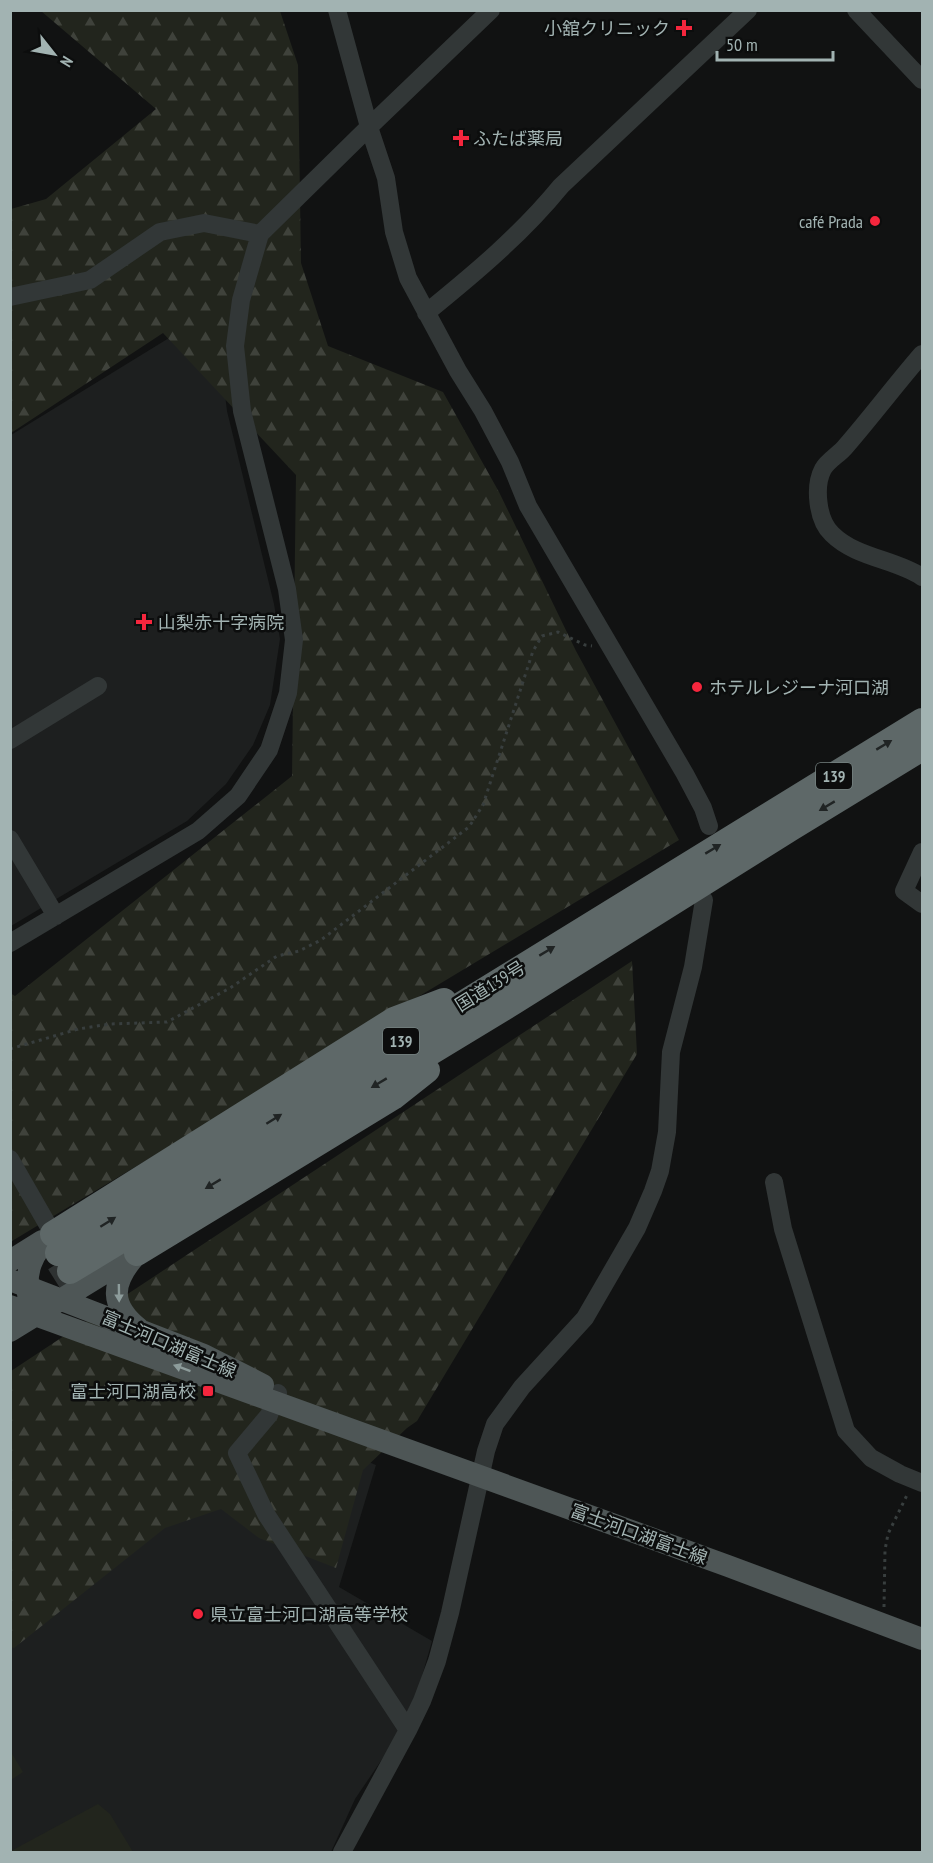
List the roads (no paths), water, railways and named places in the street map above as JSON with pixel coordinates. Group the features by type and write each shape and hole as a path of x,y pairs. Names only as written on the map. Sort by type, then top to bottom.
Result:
{"highway":[{"name":"国道139号","path":"61,1252 394,1020 502,978 922,721"},
{"name":"国道139号","path":"61,1252 515,1001 781,834 919,757"},
{"path":"136,1253 393,1097 515,1001"}],"main road":[{"path":"10,1261 61,1252"},
{"path":"36,1316 18,1283 36,1253 61,1252"},
{"path":"60,1299 52,1288 44,1269 43,1256 61,1252"},
{"path":"10,1331 136,1253"},
{"path":"136,1253 123,1269 117,1286 117,1297 127,1318 141,1330"},
{"name":"富士河口湖富士線","path":"18,1283 204,1355 276,1397"},
{"name":"富士河口湖富士線","path":"10,1306 276,1397 356,1431 922,1639"}],"street":[{"path":"337,10 369,127 386,178 394,232 408,278 510,462 528,506 685,774 703,808 709,826"},
{"path":"10,943 198,831 238,796 269,750 288,693 294,640 287,589 242,411 236,346 241,300 260,234 491,10"},
{"path":"426,313 464,283 540,212 561,186 748,10"},
{"path":"856,10 922,80"},
{"path":"10,297 90,280 160,232 204,223 260,234"},
{"path":"922,354 841,453 824,467 820,479 818,502 821,517 831,534 854,549 913,571 922,578"},
{"path":"10,740 98,686"},
{"path":"10,839 56,916"},
{"path":"922,852 904,891 922,904"},
{"path":"342,1852 408,1730 422,1701 437,1660 450,1613 480,1476 495,1424 522,1387 585,1318 637,1228 653,1191 660,1171 667,1132 671,1052 693,967 704,900"},
{"path":"10,1159 61,1252"},
{"path":"774,1182 783,1229 846,1431 870,1458 918,1481"},
{"path":"276,1397 269,1415 237,1453 266,1514 408,1730"}],"tunnel":[{"path":"22,1301 70,1271"}],"place":[{"name":"小舘クリニック","path":"684,28"},
{"name":"ふたば薬局","path":"461,138"},
{"name":"café Prada","path":"875,221"},
{"name":"山梨赤十字病院","path":"144,622"},
{"name":"ホテルレジーナ河口湖","path":"697,687"},
{"name":"富士河口湖高校","path":"208,1391"},
{"name":"県立富士河口湖高等学校","path":"198,1614"}]}
